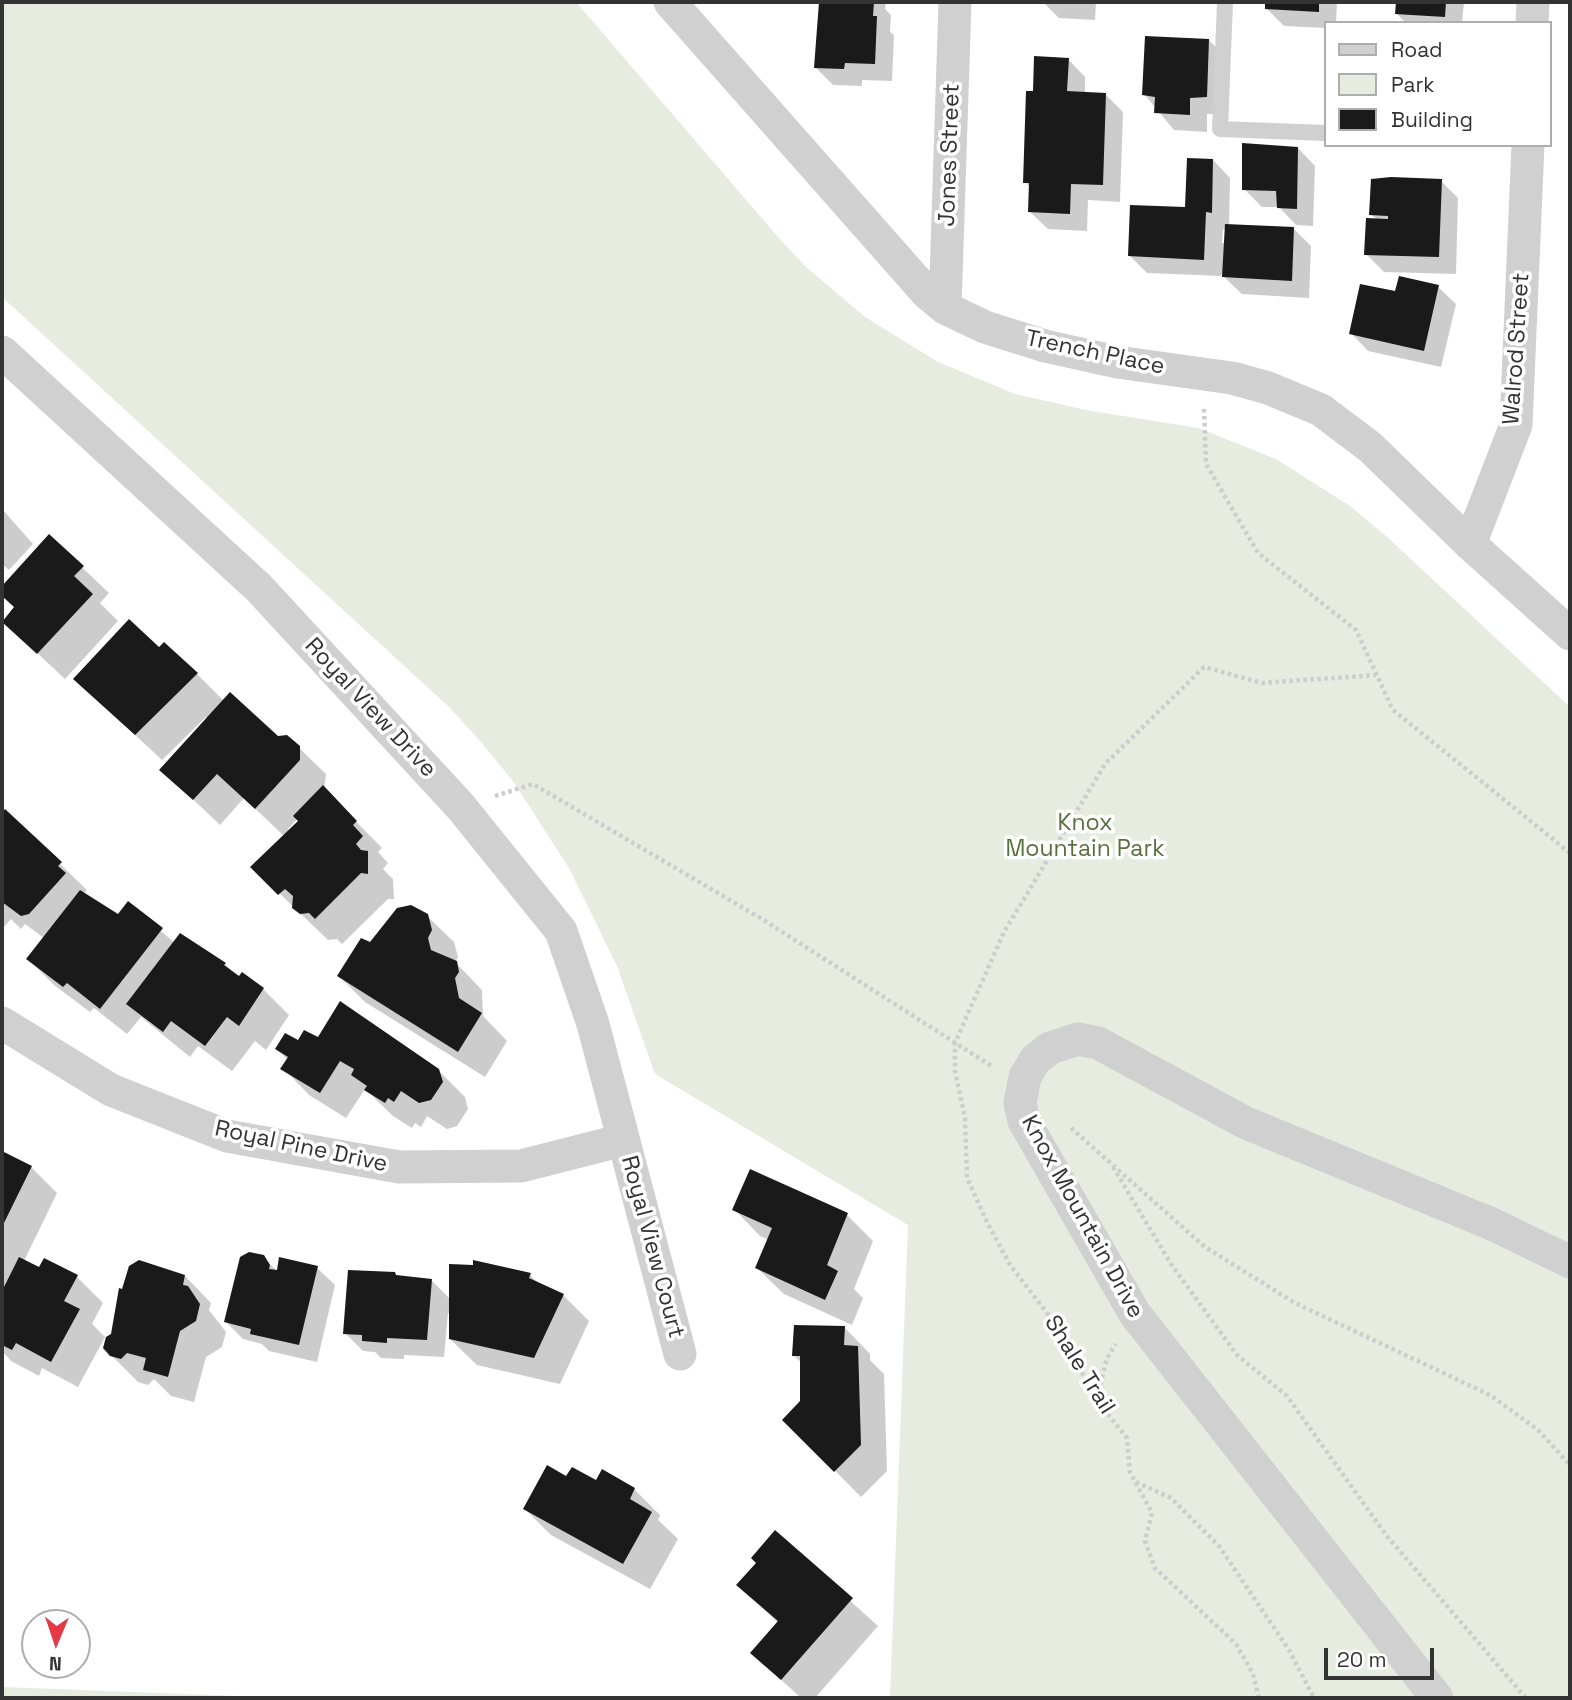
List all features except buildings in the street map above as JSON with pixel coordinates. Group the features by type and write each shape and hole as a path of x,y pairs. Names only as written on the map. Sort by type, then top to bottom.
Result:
{"street":[{"name":"Trench Place","path":"670,2 920,286 945,308 985,327 1045,346 1268,388 1321,410 1343,424 1570,634"},
{"name":"Jones Street","path":"945,308 955,2"},
{"path":"1532,21 1533,2"},
{"name":"Walrod Street","path":"1470,544 1516,425 1528,147"},
{"name":"Royal View Drive","path":"2,352 260,588 461,807 561,931 593,1024 623,1140"},
{"name":"Royal Pine Drive","path":"2,1023 111,1090 227,1136 399,1167 520,1166 623,1140"},
{"name":"Knox Mountain Drive","path":"1437,1698 1135,1314 1028,1128 1020,1103 1022,1085 1035,1060 1050,1048 1078,1040 1098,1043 1246,1123 1492,1224 1570,1262"},
{"name":"Royal View Court","path":"623,1140 680,1354"}],"lane":[{"path":"1225,2 1220,129 1324,133"}],"path":[{"path":"1202,374 1206,464 1258,553 1356,630 1393,710 1570,853"},
{"path":"955,1043 1003,932 1105,764 1204,667 1262,683 1376,675"},
{"path":"461,807 533,784 762,919 1022,1085 1205,1247 1295,1303 1490,1395 1538,1430 1570,1465"},
{"name":"Shale Trail","path":"955,1043 955,1071 965,1118 967,1178 1010,1265 1057,1326 1096,1399 1127,1438 1130,1472 1152,1513 1145,1541 1155,1568 1236,1644 1252,1674 1259,1698"},
{"path":"1111,1163 1171,1264 1237,1355 1287,1396 1386,1535 1526,1698"},
{"path":"1096,1399 1107,1358 1135,1314"},
{"path":"1135,1482 1171,1499 1219,1546 1289,1650 1314,1698"}],"green space":[{"name":"Knox Mountain Park","path":"2,2 576,2 778,237 806,267 865,317 938,362 1015,394 1086,410 1198,428 1276,459 1350,506 1386,536 1570,707 1570,1698 890,1698 908,1225 655,1074 617,966 569,868 513,781 481,742 449,707 2,297"},
{"path":"2,1687 291,1698 2,1698"}]}
